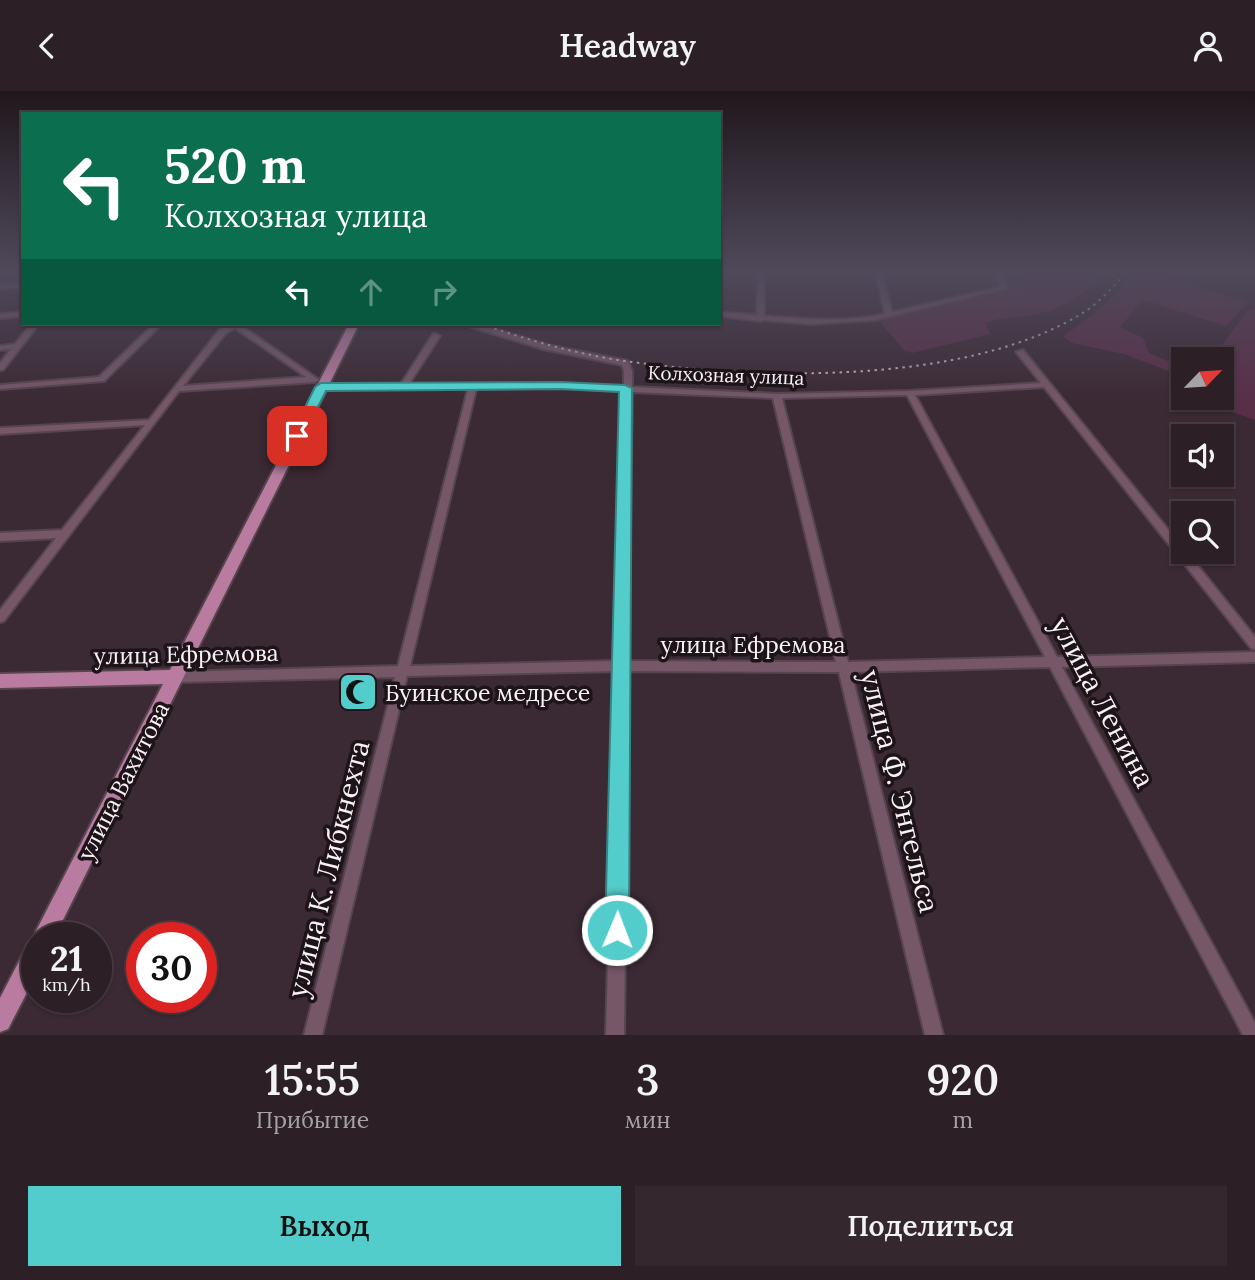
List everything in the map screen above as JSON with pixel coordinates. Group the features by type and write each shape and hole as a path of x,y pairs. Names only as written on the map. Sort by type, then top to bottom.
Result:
{"main road":[{"name":"улица Вахитова","path":"51,922 177,677 319,382 353,326"},
{"name":"улица Ефремова","path":"0,681 177,677"},
{"path":"0,1021 21,981"}],"street":[{"path":"728,315 827,322 889,315"},
{"path":"0,368 33,326"},
{"path":"0,387 101,379 157,326"},
{"path":"0,618 150,422 223,331 232,326"},
{"path":"238,326 319,382"},
{"path":"478,326 546,347 625,363 628,371 625,388 615,1035"},
{"path":"403,387 436,336"},
{"path":"0,348 18,346"},
{"path":"1020,352 1255,645"},
{"name":"Колхозная улица","path":"177,389 319,382 403,387 561,386 777,396 909,393 1045,385"},
{"name":"улица К. Либкнехта","path":"313,1035 472,387"},
{"name":"улица Ленина","path":"909,393 1252,1035"},
{"name":"улица Ф. Энгельса","path":"777,396 934,1035"},
{"path":"0,431 150,422"},
{"path":"0,537 62,534"},
{"name":"улица Ефремова","path":"177,677 620,666 845,667 1255,657"}],"shaded area":[{"path":"1030,315 985,323 990,334 912,353 904,350 880,322 891,316"},
{"path":"1093,315 1130,315 1120,327 1143,338 1149,353 1171,362 1171,372 1124,354 1072,343 1063,336"},
{"path":"1191,315 1236,315 1226,326"},
{"path":"1244,315 1255,315 1255,420 1226,410 1234,410 1234,347 1221,347"}],"railway":[{"path":"487,326 552,346 625,361 737,372 799,373 924,365 983,353 1038,335 1078,315"}],"place":[{"name":"Буинское медресе","path":"358,692"}],"route":[{"path":"297,436 321,387 625,388 617,930"}]}
